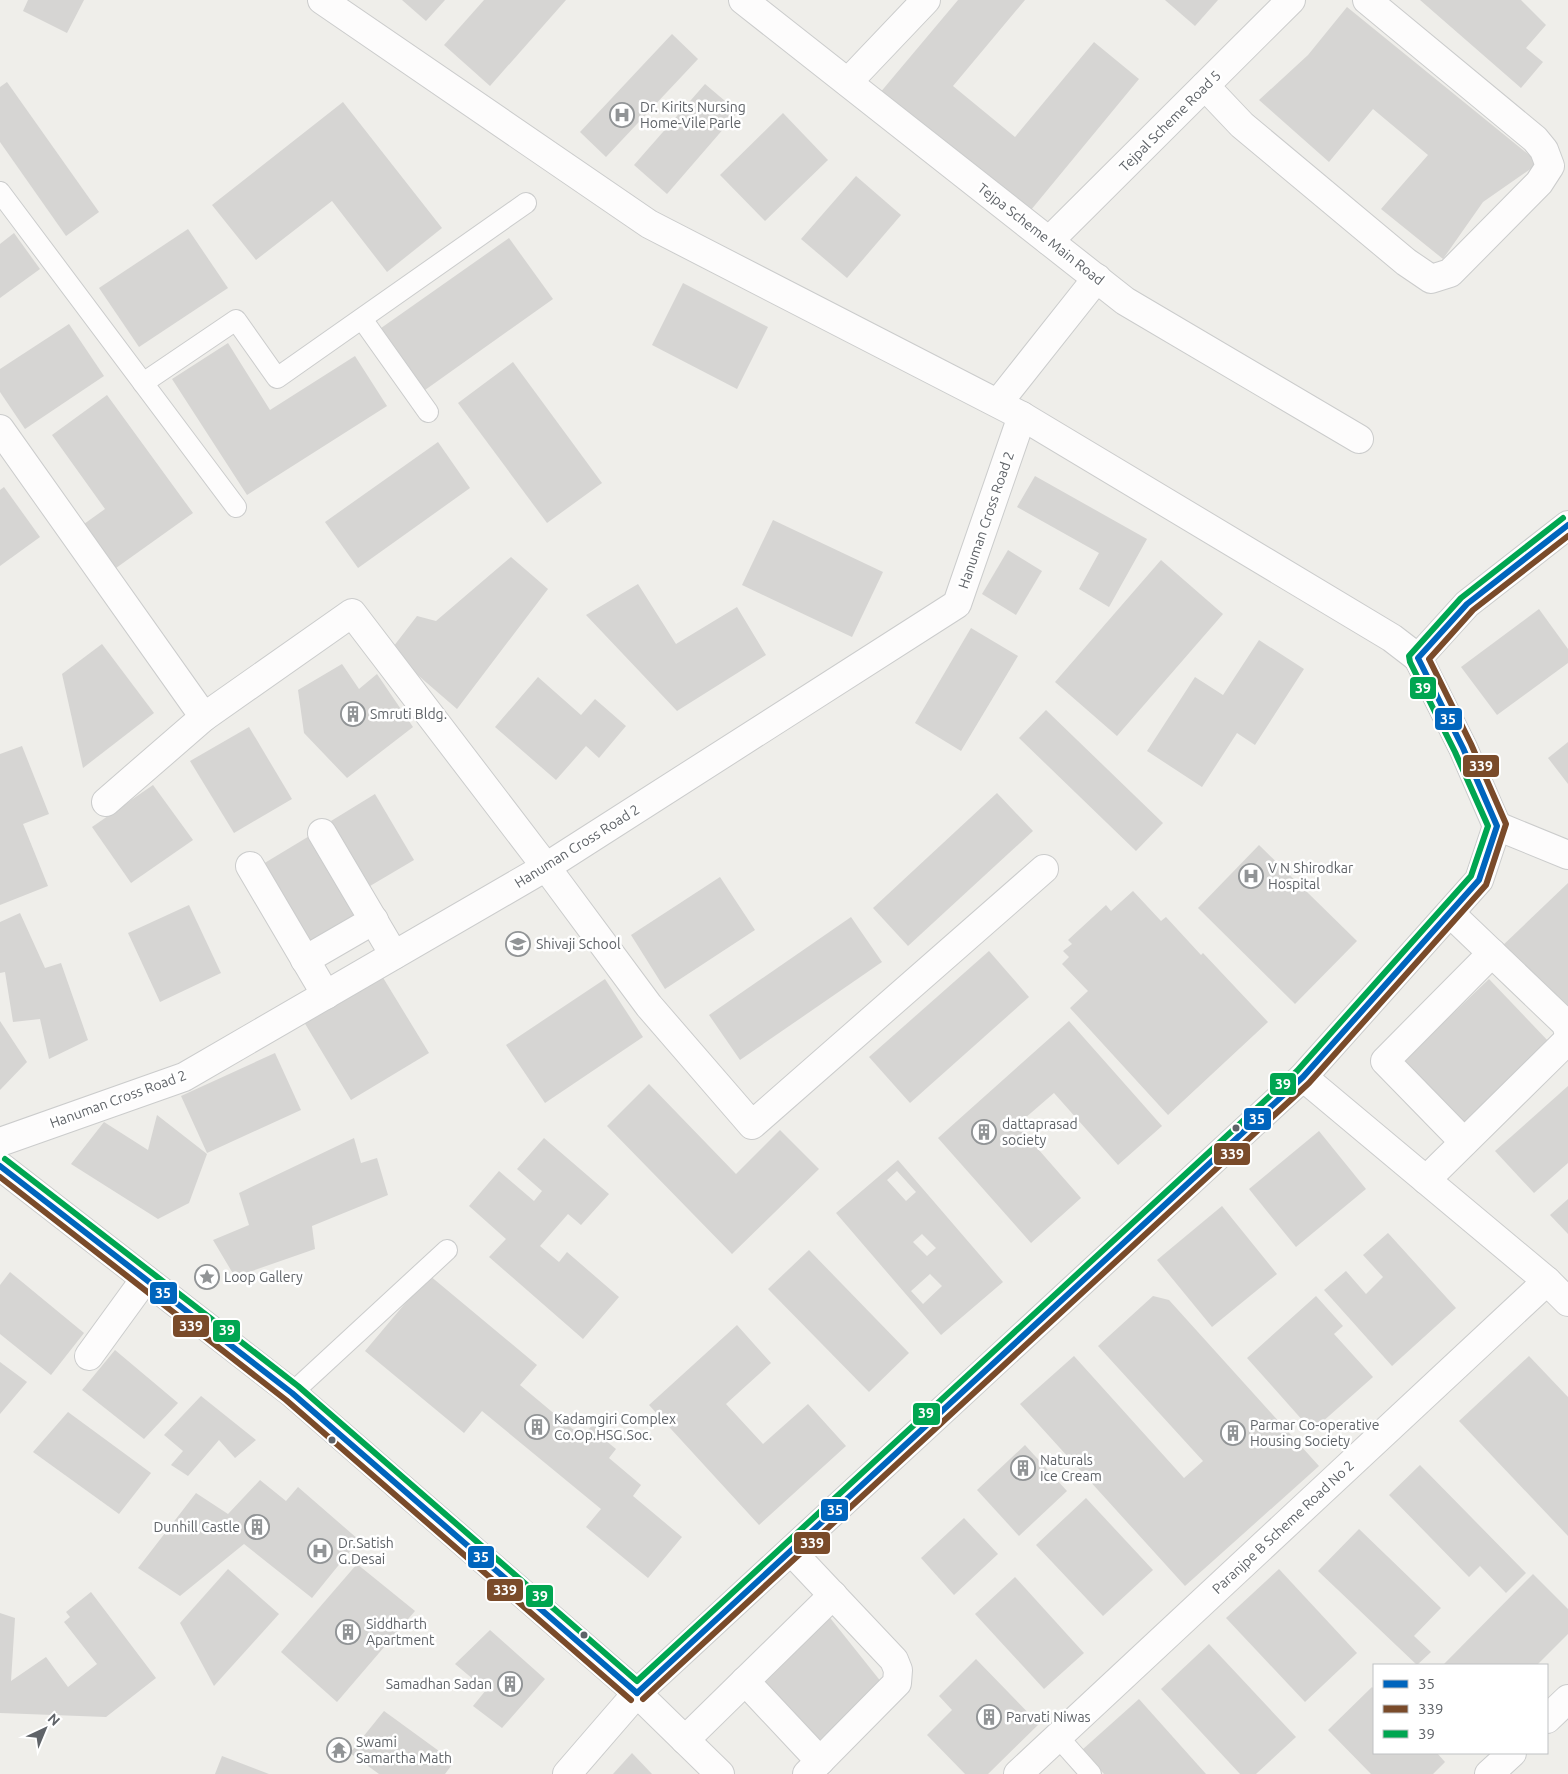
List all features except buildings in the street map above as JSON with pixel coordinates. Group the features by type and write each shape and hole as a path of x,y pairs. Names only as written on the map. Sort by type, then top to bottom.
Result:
{"street":[{"path":"322,0 649,224 1022,416 1392,638 1418,658 1464,748 1497,826 1479,880 1303,1077 637,1693 568,1774"},
{"name":"Tejpa Scheme Main Road","path":"743,0 1125,300 1359,439"},
{"path":"848,82 926,0"},
{"name":"Tejpal Scheme Road 5","path":"1049,241 1291,0"},
{"path":"1205,86 1242,125 1406,262 1431,279 1450,272 1540,183 1550,166 1544,150 1534,139 1367,0"},
{"path":"998,403 1097,278"},
{"name":"Hanuman Cross Road 2","path":"0,1142 184,1077 546,867 957,604 1022,416"},
{"path":"0,429 204,717"},
{"path":"1418,658 1467,604 1568,525"},
{"path":"106,802 204,717 352,613 546,867 649,1006 752,1125 1044,869"},
{"path":"1497,826 1568,855"},
{"path":"322,832 394,955"},
{"path":"250,866 326,995"},
{"path":"1450,913 1566,1024 1568,1031"},
{"path":"306,960 374,920"},
{"path":"1464,1142 1385,1061 1492,953"},
{"path":"1426,1180 1568,1040"},
{"path":"1303,1077 1547,1281 1568,1302"},
{"path":"0,1166 292,1393 637,1693 720,1774"},
{"path":"88,1356 145,1279"},
{"name":"Paranjpe B Scheme Road No 2","path":"1018,1774 1547,1281"},
{"path":"745,1681 814,1767 897,1683 898,1670 894,1660 791,1551"},
{"path":"685,1740 833,1596"},
{"path":"1548,1718 1568,1699"},
{"path":"1489,1774 1511,1754"}],"lane":[{"path":"0,192 236,507"},
{"path":"143,383 236,320 278,378 526,203"},
{"path":"362,319 428,412"},
{"path":"292,1393 448,1250"},
{"path":"1058,1737 1091,1774"}],"transit line":[{"name":"39","path":"5,1159 298,1386 637,1681 1297,1071 1471,876 1488,826 1455,752 1410,662 1409,656 1461,598 1563,518"},
{"name":"35","path":"637,1693 1303,1077 1479,880 1497,826 1463,748 1418,658 1467,604 1568,525"},
{"name":"339","path":"643,1699 1309,1083 1486,885 1506,824 1471,744 1429,659 1473,610 1568,536"},
{"name":"35","path":"0,1166 292,1393 637,1693"},
{"name":"339","path":"0,1177 286,1400 631,1700"}],"place":[{"name":"Dr. Kirits Nursing Home-Vile Parle","path":"622,115"},
{"name":"Smruti Bldg.","path":"353,714"},
{"name":"V N Shirodkar Hospital","path":"1251,876"},
{"name":"Shivaji School","path":"518,944"},
{"name":"dattaprasad society","path":"984,1132"},
{"name":"Loop Gallery","path":"207,1277"},
{"name":"Kadamgiri Complex Co.Op.HSG.Soc.","path":"537,1427"},
{"name":"Parmar Co-operative Housing Society","path":"1233,1433"},
{"name":"Naturals Ice Cream","path":"1023,1468"},
{"name":"Dunhill Castle","path":"257,1527"},
{"name":"Dr.Satish G.Desai","path":"320,1551"},
{"name":"Siddharth Apartment","path":"348,1632"},
{"name":"Samadhan Sadan","path":"510,1684"},
{"name":"Parvati Niwas","path":"989,1717"},
{"name":"Swami Samartha Math","path":"339,1750"}]}
